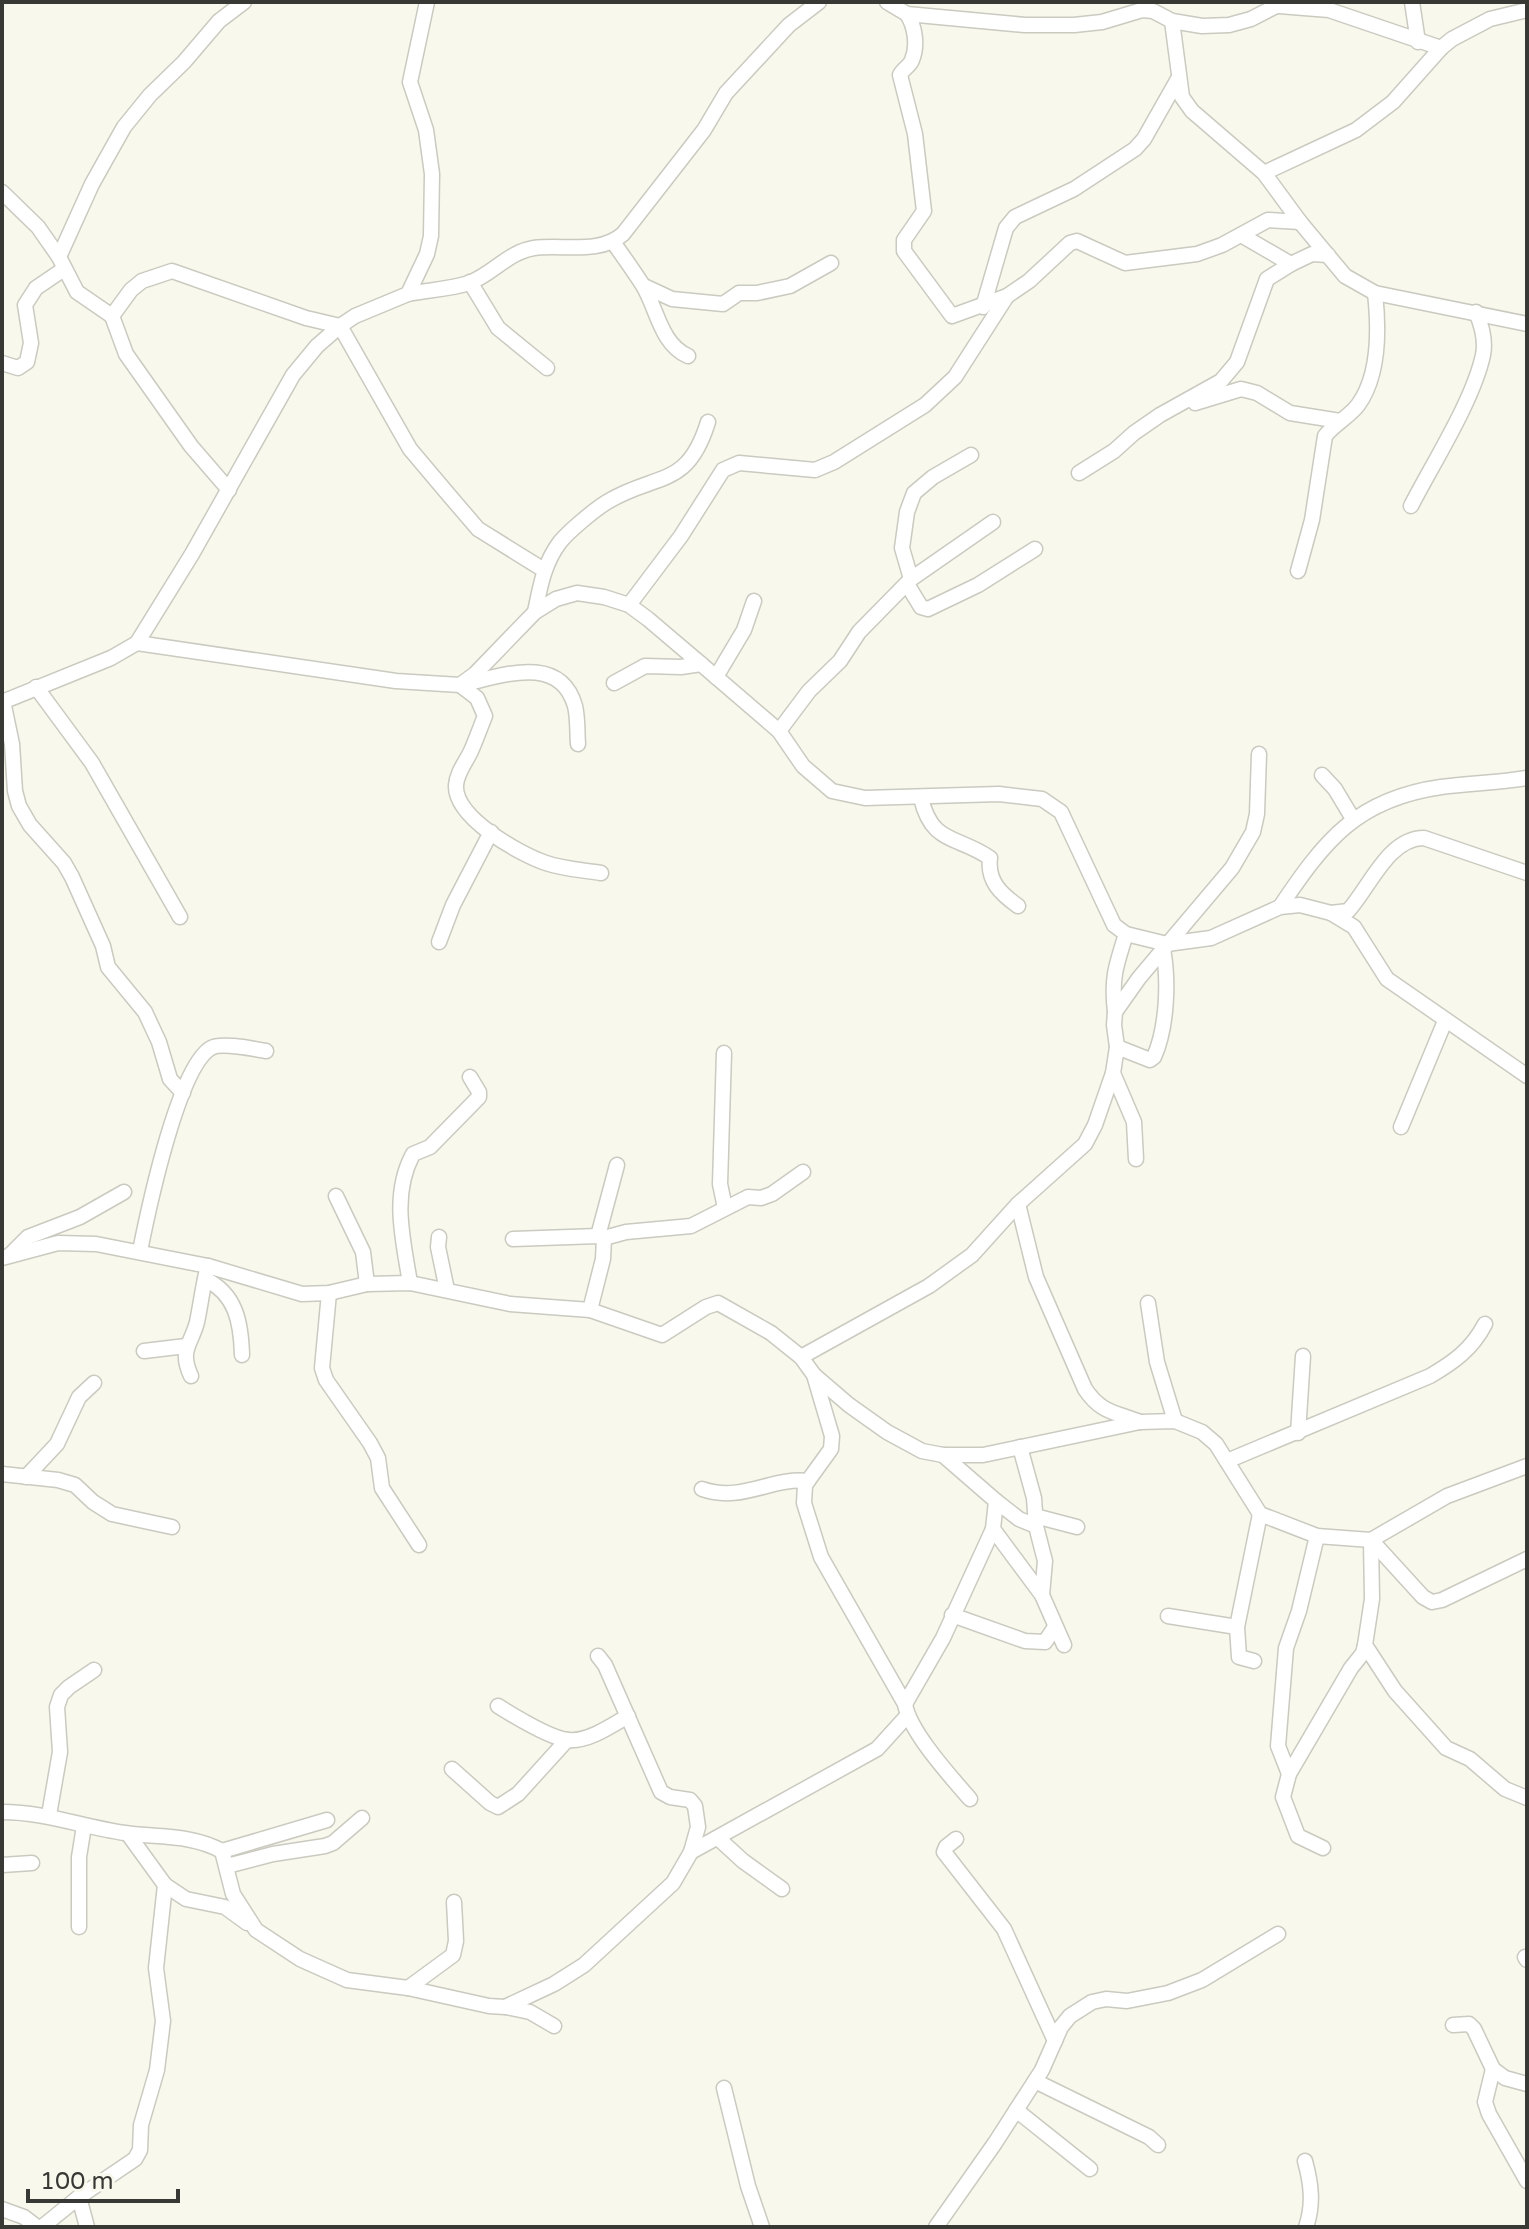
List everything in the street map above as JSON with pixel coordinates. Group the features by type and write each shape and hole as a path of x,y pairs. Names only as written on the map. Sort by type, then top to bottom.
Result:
{"street":[{"path":"2,363 18,368 27,362 31,343 25,305 28,297 61,263 92,184 124,127 219,21 244,2"},
{"path":"408,294 427,254 431,236 432,174 426,130 410,82 427,2"},
{"path":"183,1093 170,1079 159,1042 145,1012 108,967 103,946 64,863 30,825 19,806 12,744 2,702 111,658 137,643 229,490 293,375 317,346 340,326 355,316 408,294 470,282 510,256 535,248 573,248 613,242 623,234 704,130 726,93 789,25 819,2"},
{"path":"887,2 907,14 913,23 914,33 913,58 900,75 915,134 924,211 904,240 904,251 952,316 1007,296 1029,281 1070,243 1077,241 1125,263 1197,254 1222,245 1268,220 1300,222"},
{"path":"1412,2 1418,42"},
{"path":"907,14 1025,25 1074,25 1102,22 1142,10 1153,11 1172,21 1202,26 1229,25 1251,19 1281,4 1329,10 1441,48"},
{"path":"1264,173 1356,130 1393,102 1441,48 1490,19 1527,10"},
{"path":"1172,21 1182,97 1192,111 1264,173 1345,276 1375,293 1527,324"},
{"path":"983,307 1006,228 1015,217 1074,189 1135,149 1144,139 1178,79"},
{"path":"2,192 38,227 77,292 112,316 126,354 191,446 229,490"},
{"path":"1241,235 1291,264"},
{"path":"613,242 644,286 667,338 678,352 688,356"},
{"path":"1079,473 1114,451 1160,415 1221,381 1237,362 1267,279 1312,254 1328,255"},
{"path":"644,286 672,299 723,304 739,293 757,293 790,286 831,263"},
{"path":"112,316 131,290 142,281 172,271 306,318 340,326"},
{"path":"470,282 498,328 547,368"},
{"path":"1298,571 1312,520 1325,436 1357,407 1369,384 1377,339 1375,293"},
{"path":"629,605 681,536 723,470 739,463 815,470 834,462 925,405 955,377 1007,296"},
{"path":"1411,506 1474,384 1483,352 1483,327 1476,312"},
{"path":"340,326 410,449 438,483 478,529 544,570"},
{"path":"1160,415 1241,389 1257,393 1290,413 1340,421"},
{"path":"535,612 544,570 561,541 607,502 670,477 698,449 708,422"},
{"path":"971,455 933,477 914,493 907,512 902,548 909,582 921,607 928,609 978,585 1035,549"},
{"path":"779,731 809,691 840,661 859,632 909,582 993,522"},
{"path":"460,685 475,674 535,612 556,599 577,593 629,605 779,731 803,766 832,791 865,798 999,794 1042,799 1053,804 1061,812 1114,925 1126,934 1165,947 1211,938 1280,907 1300,905 1331,913 1354,927 1387,979 1527,1076"},
{"path":"716,677 744,630 754,601"},
{"path":"137,643 396,681 460,685 527,670 539,671 562,685 575,706 578,744"},
{"path":"614,683 645,666 701,664"},
{"path":"460,685 477,698 485,716 458,775 457,796 468,814 507,844 546,863 601,873"},
{"path":"36,687 92,763 180,917"},
{"path":"1115,1012 1232,868 1253,832 1257,814 1259,754"},
{"path":"1322,775 1335,789 1353,819"},
{"path":"1280,907 1314,856 1339,830 1392,798 1418,791 1527,778"},
{"path":"921,798 926,817 938,832 990,858 988,872 996,885 1018,906"},
{"path":"439,942 453,905 491,832"},
{"path":"1331,913 1348,911 1394,850 1413,838 1424,838 1527,873"},
{"path":"801,1357 929,1286 972,1255 1018,1204 1085,1144 1113,1073 1117,1047 1112,989 1114,971 1126,934"},
{"path":"1117,1047 1150,1060 1154,1057 1164,1013 1165,947"},
{"path":"1401,1127 1445,1021"},
{"path":"140,1251 157,1170 183,1093 203,1054 217,1045 266,1051"},
{"path":"724,1053 720,1184 725,1208"},
{"path":"1113,1073 1134,1122 1136,1159"},
{"path":"410,1283 398,1210 406,1166 413,1154 430,1147 479,1097 470,1077"},
{"path":"590,1310 603,1259 601,1237 617,1165"},
{"path":"513,1239 601,1237 691,1226 748,1197 761,1198 772,1194 803,1172"},
{"path":"6,1256 28,1237 80,1217 124,1192"},
{"path":"336,1196 363,1252 367,1284"},
{"path":"1018,1204 1036,1277 1085,1389 1104,1410 1140,1422"},
{"path":"439,1237 438,1247 447,1290"},
{"path":"6,1256 58,1243 96,1244 140,1251 206,1272 302,1294 329,1293 367,1284 410,1283 510,1304 590,1310 662,1335 706,1307 718,1303 771,1333 801,1357 814,1375 887,1432 922,1451 943,1455 983,1455 1140,1422 1175,1421 1202,1432 1216,1444 1260,1514 1317,1536 1371,1540 1447,1496 1527,1466"},
{"path":"191,1376 185,1363 186,1346 196,1326 206,1272"},
{"path":"206,1272 228,1295 236,1310 241,1329 242,1355"},
{"path":"329,1293 322,1368 326,1380 370,1443 378,1458 382,1488 419,1545"},
{"path":"1148,1303 1157,1362 1175,1421"},
{"path":"1227,1461 1430,1376 1457,1360 1477,1340 1485,1324"},
{"path":"144,1351 186,1346"},
{"path":"1298,1433 1303,1356"},
{"path":"814,1375 832,1436 831,1449 805,1485 804,1503 821,1557 906,1710 947,1772 970,1799"},
{"path":"26,1477 57,1444 79,1397 94,1383"},
{"path":"1020,1447 1034,1498 1045,1561 1042,1595"},
{"path":"943,1455 1019,1519 1077,1527"},
{"path":"2,1474 58,1480 75,1485 112,1514 172,1527"},
{"path":"702,1489 734,1495 796,1479 808,1481"},
{"path":"691,1852 877,1749 906,1710 973,1576 993,1529 996,1501"},
{"path":"1254,1661 1239,1657 1237,1627 1260,1514"},
{"path":"993,1529 1042,1595 1064,1645"},
{"path":"1289,1774 1278,1746 1286,1648 1299,1611 1317,1536"},
{"path":"1371,1540 1423,1597 1432,1602 1527,1559"},
{"path":"1323,1848 1298,1836 1283,1797 1289,1774 1351,1668 1363,1653 1372,1599 1371,1540"},
{"path":"952,1615 1025,1641 1045,1642 1055,1627"},
{"path":"1168,1616 1237,1627"},
{"path":"1365,1645 1395,1691 1446,1748 1470,1759 1505,1789 1527,1798"},
{"path":"505,2007 554,1984 584,1965 673,1883 691,1852 698,1827 695,1806 690,1800 670,1797 661,1792 605,1665 598,1656"},
{"path":"49,1815 60,1752 57,1707 61,1695 94,1670"},
{"path":"498,1706 523,1722 567,1740 584,1738 628,1716"},
{"path":"452,1769 498,1807 518,1794 567,1740"},
{"path":"2,1812 49,1815 84,1826 128,1834 206,1842 224,1859 233,1894 256,1930"},
{"path":"224,1859 325,1846 333,1843 362,1818"},
{"path":"224,1859 327,1820"},
{"path":"79,1927 79,1857 84,1826"},
{"path":"128,1834 165,1885 186,1899 225,1907 300,1959 325,1972 347,1980 408,1988 530,2012 554,2026"},
{"path":"719,1839 782,1889"},
{"path":"956,1839 944,1852 1004,1929 1055,2041"},
{"path":"2,1865 32,1863"},
{"path":"2,2209 24,2217 39,2227 135,2159 140,2150 141,2125 157,2070 163,2021 156,1968 165,1885"},
{"path":"408,1988 453,1955 456,1941 454,1902"},
{"path":"936,2227 1035,2081 1061,2027 1070,2016 1092,2002 1106,1999 1127,2001 1179,1989 1202,1980 1278,1934"},
{"path":"1453,2025 1469,2024 1493,2069 1505,2078 1527,2084"},
{"path":"1493,2069 1485,2102 1527,2181"},
{"path":"1035,2081 1149,2137 1158,2145"},
{"path":"724,2088 748,2186 762,2227"},
{"path":"1016,2110 1090,2169"},
{"path":"1305,2161 1311,2183 1311,2213 1306,2227"},
{"path":"79,2197 87,2227"}]}
